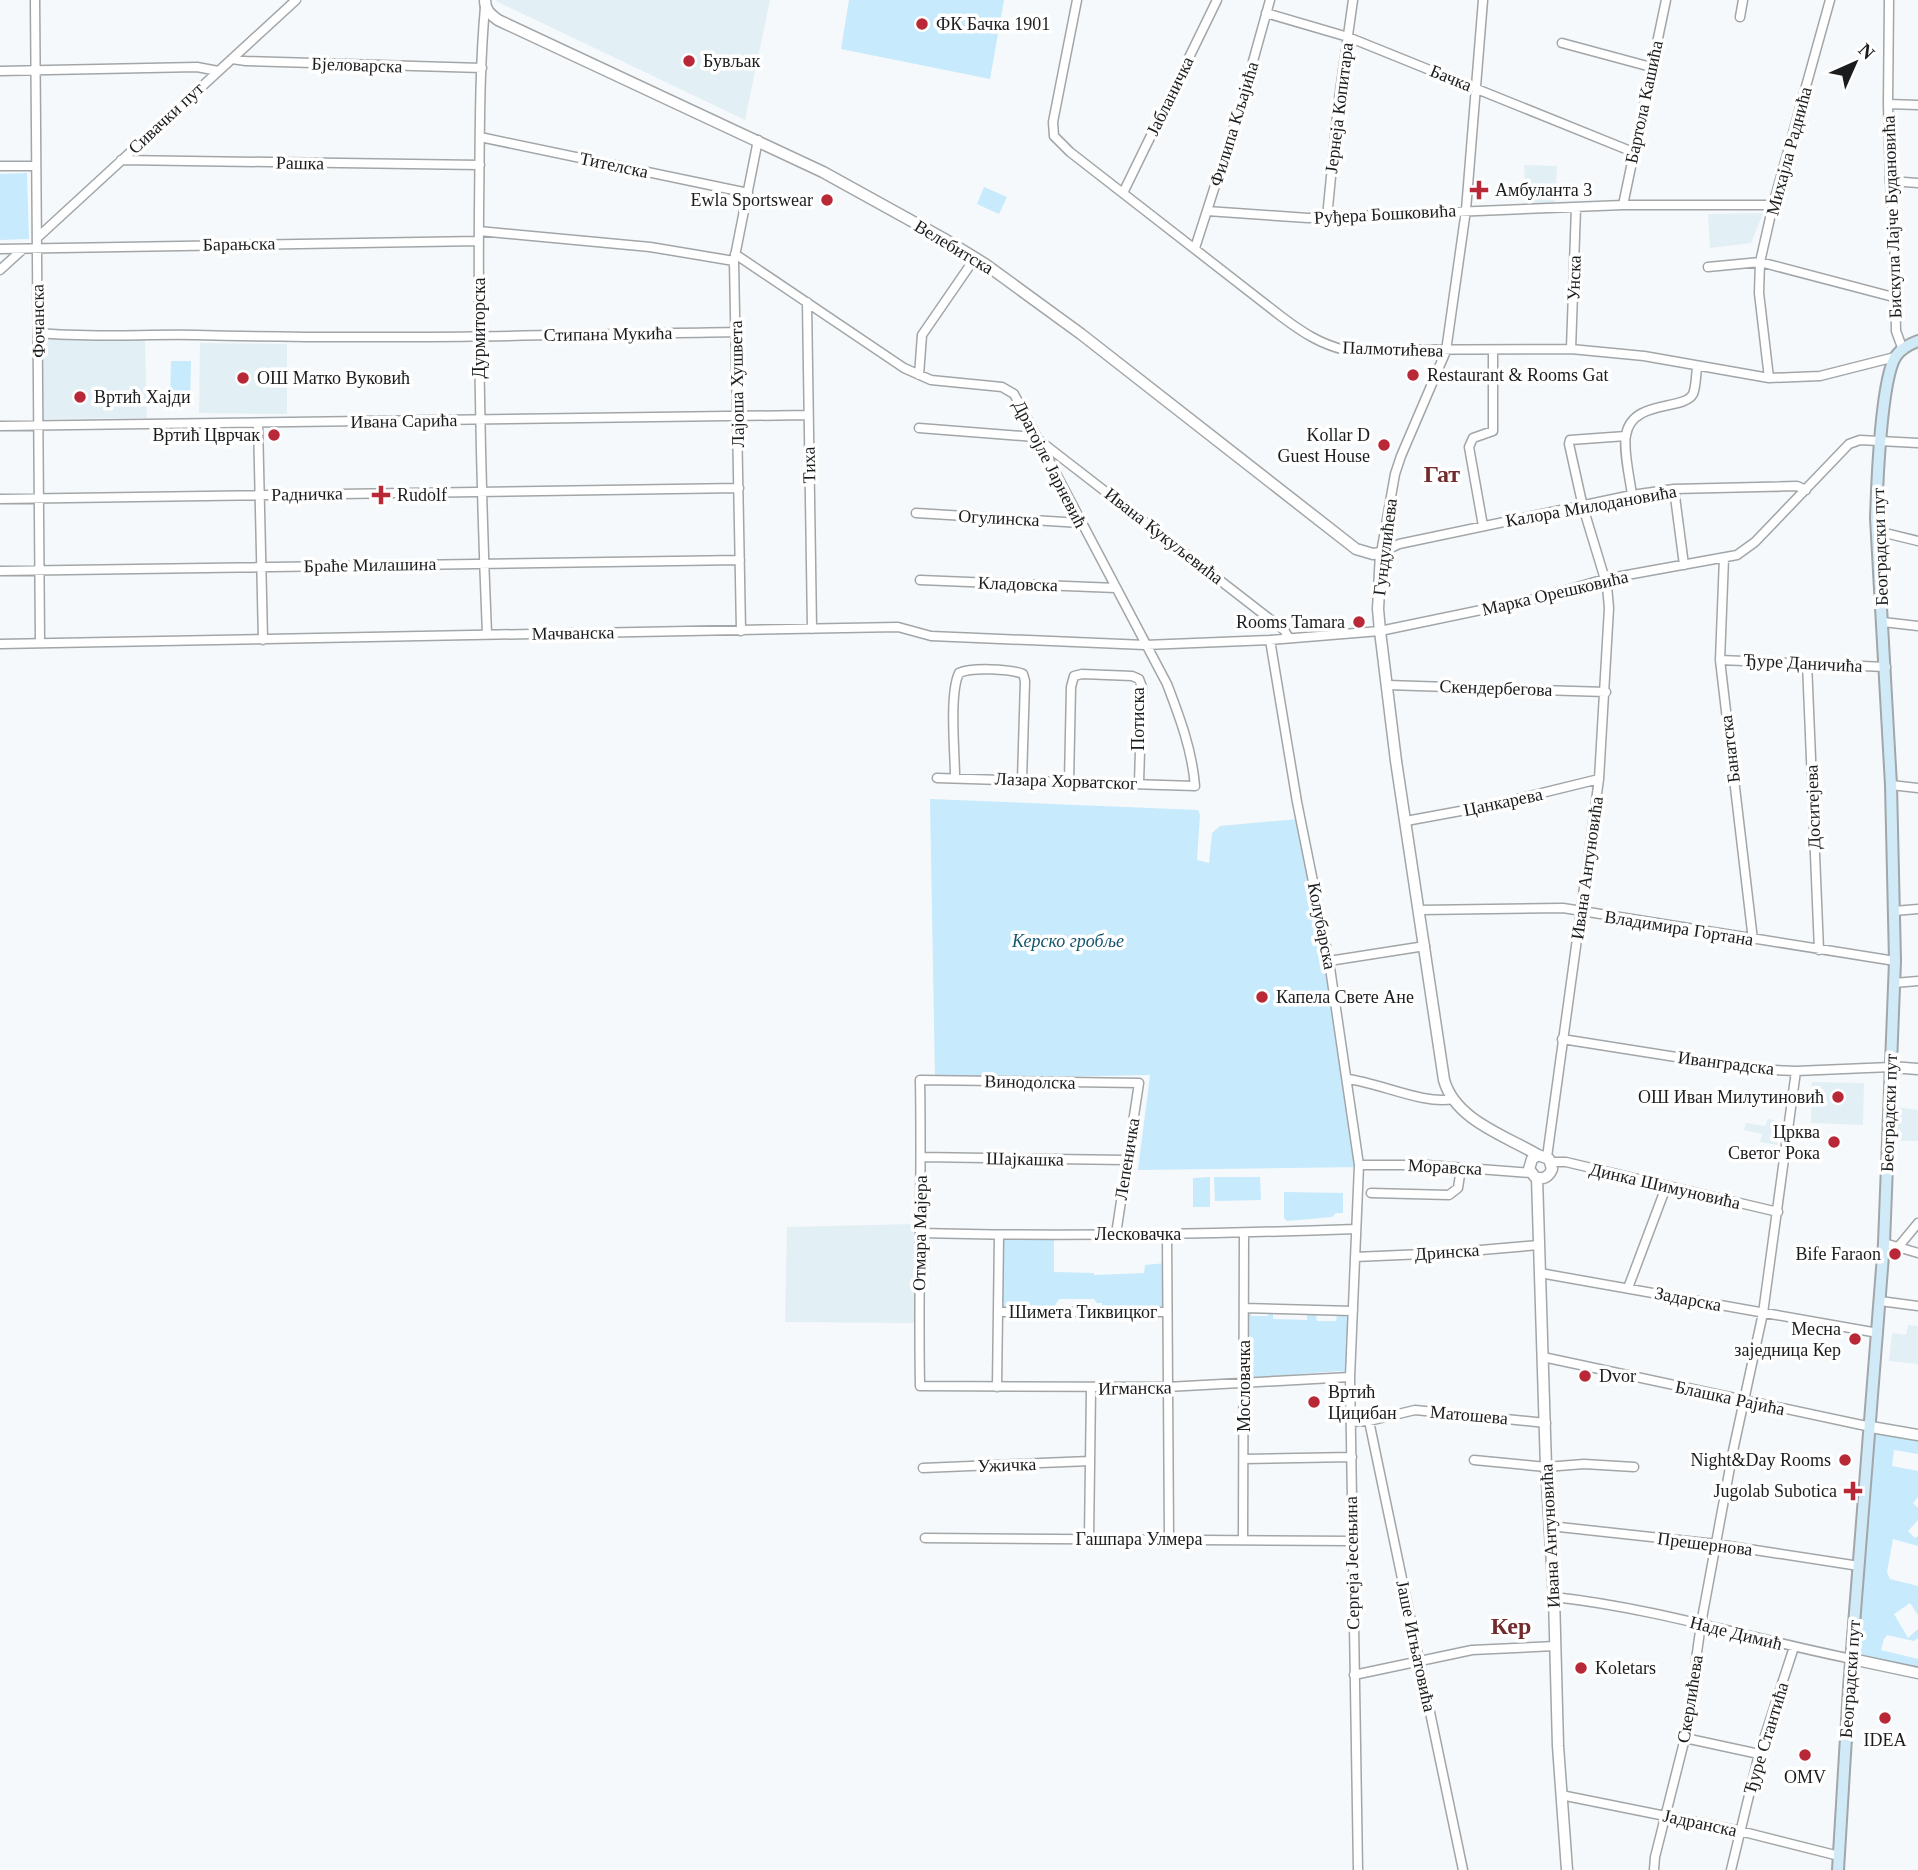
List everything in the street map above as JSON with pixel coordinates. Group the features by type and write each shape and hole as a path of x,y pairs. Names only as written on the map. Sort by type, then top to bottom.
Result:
{"main road":[{"path":"1899,353 1918,341"},
{"name":"Београдски пут","path":"1838,1870 1884,1243 1895,961 1892,785 1877,491 1889,377 1899,353"}],"street":[{"name":"Фочанска","path":"35,0 40,643"},
{"name":"Сивачки пут","path":"37,242 121,160 296,0"},
{"name":"Палмотићева","path":"1077,0 1052,130 1054,136 1070,152 1282,317 1326,345 1345,350 1571,349 1644,356 1769,378 1820,376 1899,353"},
{"name":"Јабланичка","path":"1123,193 1217,0"},
{"name":"Јернеја Копитара","path":"1326,217 1353,0"},
{"name":"Гундулићева","path":"1453,1100 1444,1080 1378,609 1381,553 1395,474 1446,351 1466,210 1483,0"},
{"name":"Бартола Кашића","path":"1623,205 1666,0"},
{"path":"1740,17 1743,0"},
{"name":"Михајла Раднића","path":"1769,378 1759,293 1760,262 1773,205 1830,0"},
{"name":"Бискупа Лајче Будановића","path":"1889,0 1890,181 1895,225 1896,331 1899,353"},
{"name":"Филипа Кљајића","path":"1195,248 1240,108 1267,1"},
{"name":"Велебитска","path":"485,3 494,16 823,172 975,258 1081,334 1356,548 1373,554 1381,553"},
{"name":"Дурмиторска","path":"485,3 479,241 480,419 487,634"},
{"name":"Бачка","path":"1266,13 1348,37 1633,152"},
{"path":"484,22 494,16"},
{"path":"1562,43 1651,68"},
{"name":"Бјеловарска","path":"232,58 246,61 482,68"},
{"path":"0,71 197,68 218,71"},
{"path":"1888,104 1918,105"},
{"name":"Тителска","path":"480,137 748,193"},
{"name":"Лајоша Хушвета","path":"741,631 735,257 758,140"},
{"name":"Рашка","path":"121,160 480,165"},
{"path":"0,166 35,166"},
{"path":"1890,181 1918,183"},
{"name":"Руђера Бошковића","path":"1207,211 1283,218 1623,205 1773,205"},
{"name":"Унска","path":"1571,349 1576,208"},
{"path":"479,230 735,257"},
{"name":"Барањска","path":"0,249 23,249 37,242 479,241"},
{"path":"0,270 23,249"},
{"name":"Драгојле Јарневић","path":"735,257 807,302 904,369 931,380 1007,389 1016,397 1167,684 1185,731 1195,786"},
{"path":"919,375 922,335 975,258"},
{"path":"1708,267 1760,262 1897,298"},
{"name":"Тиха","path":"807,302 812,629"},
{"name":"Стипана Мукића","path":"38,333 73,336 138,333 284,337 736,332"},
{"path":"1483,526 1469,447 1473,438 1493,431 1493,351"},
{"path":"1632,495 1626,436 1630,425 1640,414 1654,407 1687,400 1692,396 1697,367"},
{"name":"Ивана Сарића","path":"0,426 808,415"},
{"path":"258,423 263,640"},
{"path":"919,428 1035,437"},
{"name":"Ивана Антуновића","path":"1542,1158 1581,912 1599,779 1606,692 1609,608 1605,579 1583,507 1570,440 1626,436"},
{"name":"Ивана Кукуљевића","path":"1035,437 1284,630 1289,638"},
{"name":"Марка Орешковића","path":"1145,645 1270,640 1380,631 1539,598 1605,579 1724,558 1747,550 1849,444 1860,440 1918,443"},
{"path":"1051,466 1055,460 1062,458"},
{"name":"Калора Милодановића","path":"1381,553 1399,544 1632,495 1674,489 1797,486 1806,490"},
{"name":"Радничка","path":"0,499 739,488"},
{"path":"1674,489 1684,565"},
{"name":"Огулинска","path":"916,513 1081,523"},
{"path":"1877,531 1914,540"},
{"name":"Банатска","path":"1724,558 1720,660 1752,940"},
{"name":"Браће Милашина","path":"0,572 484,562 740,560"},
{"name":"Кладовска","path":"920,580 1116,588"},
{"path":"1883,622 1918,626"},
{"name":"Мачванска","path":"0,643 898,627 931,636 1145,645"},
{"name":"Колубарска","path":"1270,640 1348,1079 1359,1165 1355,1257"},
{"name":"Ђуре Даничића","path":"1720,660 1886,667"},
{"name":"Доситејева","path":"1807,663 1819,950"},
{"path":"954,777 955,691 959,673 969,670 1012,671 1025,677 1022,780"},
{"name":"Потиска","path":"1069,782 1071,687 1074,676 1082,674 1132,676 1139,679 1142,687 1139,783"},
{"name":"Скендербегова","path":"1387,685 1606,692"},
{"name":"Лазара Хорватског","path":"937,778 1195,786"},
{"name":"Цанкарева","path":"1406,821 1493,805 1599,779"},
{"path":"1892,785 1918,788"},
{"name":"Владимира Гортана","path":"1420,911 1551,907 1895,961"},
{"path":"1894,911 1918,909"},
{"path":"1329,961 1425,946"},
{"path":"1894,983 1918,981"},
{"name":"Иванградска","path":"1562,1039 1752,1069 1796,1071 1891,1067"},
{"path":"1891,1067 1918,1069"},
{"name":"Скерлићева","path":"1654,1870 1685,1738 1701,1624 1733,1451 1746,1402 1763,1313 1796,1071"},
{"path":"1348,1079 1434,1100 1453,1100 1467,1114 1542,1158 1551,1171 1538,1176 1529,1167 1542,1158"},
{"name":"Винодолска","path":"920,1080 1139,1083"},
{"name":"Отмара Мајера","path":"920,1080 920,1387"},
{"name":"Лепеничка","path":"1116,1234 1139,1083"},
{"name":"Шајкашка","path":"922,1157 1127,1160"},
{"name":"Динка Шимуновића","path":"1542,1158 1778,1212"},
{"name":"Моравска","path":"1359,1165 1461,1168 1538,1176"},
{"path":"1371,1193 1449,1195 1458,1188 1461,1168"},
{"name":"Ивана Антуновића","path":"1538,1176 1546,1467 1567,1870"},
{"path":"1628,1288 1666,1187"},
{"path":"1899,1246 1918,1223"},
{"name":"Лесковачка","path":"920,1233 1167,1234 1356,1229"},
{"name":"Мословачка","path":"1243,1539 1244,1233"},
{"path":"1167,1234 1169,1539"},
{"path":"998,1387 999,1235"},
{"path":"1884,1243 1918,1253"},
{"name":"Дринска","path":"1355,1257 1539,1245"},
{"name":"Сергеја Јесењина","path":"1355,1257 1350,1377 1358,1870"},
{"name":"Задарска","path":"1540,1273 1878,1334"},
{"path":"1880,1301 1918,1306"},
{"path":"1244,1308 1353,1311"},
{"name":"Шимета Тиквицког","path":"999,1312 1167,1312"},
{"name":"Блашка Рајића","path":"1543,1357 1746,1402 1918,1435"},
{"name":"Игманска","path":"920,1387 1091,1389 1350,1377"},
{"path":"1089,1539 1091,1389"},
{"name":"Матошева","path":"1351,1422 1425,1410 1546,1423"},
{"name":"Јаше Игњатовића","path":"1369,1421 1463,1870"},
{"path":"1244,1459 1352,1457"},
{"path":"1474,1460 1546,1467 1634,1467"},
{"name":"Ужичка","path":"923,1468 1090,1461"},
{"name":"Прешернова","path":"1550,1526 1716,1544 1859,1566"},
{"name":"Гашпара Улмера","path":"925,1538 1352,1541"},
{"name":"Наде Димић","path":"1554,1597 1598,1602 1918,1673"},
{"path":"1354,1675 1472,1650 1555,1646"},
{"name":"Ђуре Стантића","path":"1731,1870 1759,1754 1794,1647"},
{"path":"1685,1738 1759,1754"},
{"name":"Јадранска","path":"1561,1795 1740,1831 1839,1856"}],"shaded area":[{"name":"Бувљак","path":"770,0 745,120 496,1"},
{"path":"1524,165 1557,166 1555,203 1526,203"},
{"path":"1763,213 1751,243 1710,248 1708,214"},
{"path":"42,338 145,339 147,418 43,419"},
{"name":"ОШ Матко Вуковић","path":"200,343 287,344 287,414 199,413"},
{"name":"ОШ Иван Милутиновић","path":"1812,1082 1864,1083 1863,1125 1811,1123"},
{"path":"1897,1107 1918,1110 1918,1141 1896,1141"},
{"path":"1768,1119 1782,1122 1777,1145 1760,1142 1762,1134 1744,1130 1746,1123 1765,1126"},
{"path":"915,1224 916,1323 785,1322 787,1227"},
{"path":"1908,1325 1918,1326 1918,1364 1889,1361 1892,1333 1906,1335"}],"green space":[{"name":"ФК Бачка 1901","path":"849,0 1004,0 990,79 841,49"},
{"path":"27,173 29,239 0,240 0,174"},
{"path":"984,187 1007,197 999,214 977,204"},
{"path":"171,361 191,361 190,405 170,404"},
{"name":"Керско гробље","path":"930,799 1198,810 1197,860 1209,863 1212,833 1220,826 1298,819 1332,967 1361,1167 1138,1170 1150,1075 935,1079"},
{"path":"1210,1177 1210,1207 1193,1207 1193,1178"},
{"path":"1214,1177 1260,1177 1261,1200 1215,1201"},
{"path":"1284,1192 1343,1193 1343,1213 1336,1213 1332,1217 1287,1221 1284,1218"},
{"path":"1054,1236 1054,1272 1094,1275 1144,1273 1145,1265 1166,1263 1166,1311 1102,1311 1102,1303 1097,1303 1094,1299 1059,1299 1052,1310 1000,1311 1000,1237"},
{"path":"1250,1313 1252,1316 1268,1316 1268,1313 1273,1313 1273,1319 1307,1320 1307,1315 1316,1315 1317,1321 1336,1321 1337,1314 1351,1314 1349,1369 1345,1369 1345,1376 1342,1376 1341,1371 1272,1376 1255,1381 1252,1376 1245,1376 1246,1315"},
{"path":"1871,1427 1918,1435 1918,1454 1894,1450 1892,1466 1918,1471 1918,1497 1913,1503 1918,1508 1918,1520 1908,1531 1915,1538 1918,1536 1918,1546 1893,1539 1887,1572 1890,1579 1918,1586 1918,1615 1910,1603 1894,1614 1908,1638 1918,1629 1918,1638 1914,1641 1887,1635 1881,1650 1918,1659 1918,1673 1852,1659"}],"place":[{"name":"ФК Бачка 1901","path":"922,24"},
{"name":"Бувљак","path":"689,61"},
{"name":"Амбуланта 3","path":"1479,190"},
{"name":"Ewla Sportswear","path":"827,200"},
{"name":"Restaurant & Rooms Gat","path":"1413,375"},
{"name":"ОШ Матко Вуковић","path":"243,378"},
{"name":"Вртић Хајди","path":"80,397"},
{"name":"Вртић Цврчак","path":"274,435"},
{"name":"Kollar D Guest House","path":"1384,445"},
{"name":"Rudolf","path":"381,495"},
{"name":"Rooms Tamara","path":"1359,622"},
{"name":"Капела Свете Ане","path":"1262,997"},
{"name":"ОШ Иван Милутиновић","path":"1838,1097"},
{"name":"Црква Светог Рока","path":"1834,1142"},
{"name":"Bife Faraon","path":"1895,1254"},
{"name":"Месна заједница Кер","path":"1855,1339"},
{"name":"Dvor","path":"1585,1376"},
{"name":"Вртић Цицибан","path":"1314,1402"},
{"name":"Night&Day Rooms","path":"1845,1460"},
{"name":"Jugolab Subotica","path":"1853,1491"},
{"name":"Koletars","path":"1581,1668"},
{"name":"IDEA","path":"1885,1718"},
{"name":"OMV","path":"1805,1755"}],"district":[{"name":"Гат","path":"1442,474"},
{"name":"Кер","path":"1511,1626"}]}
